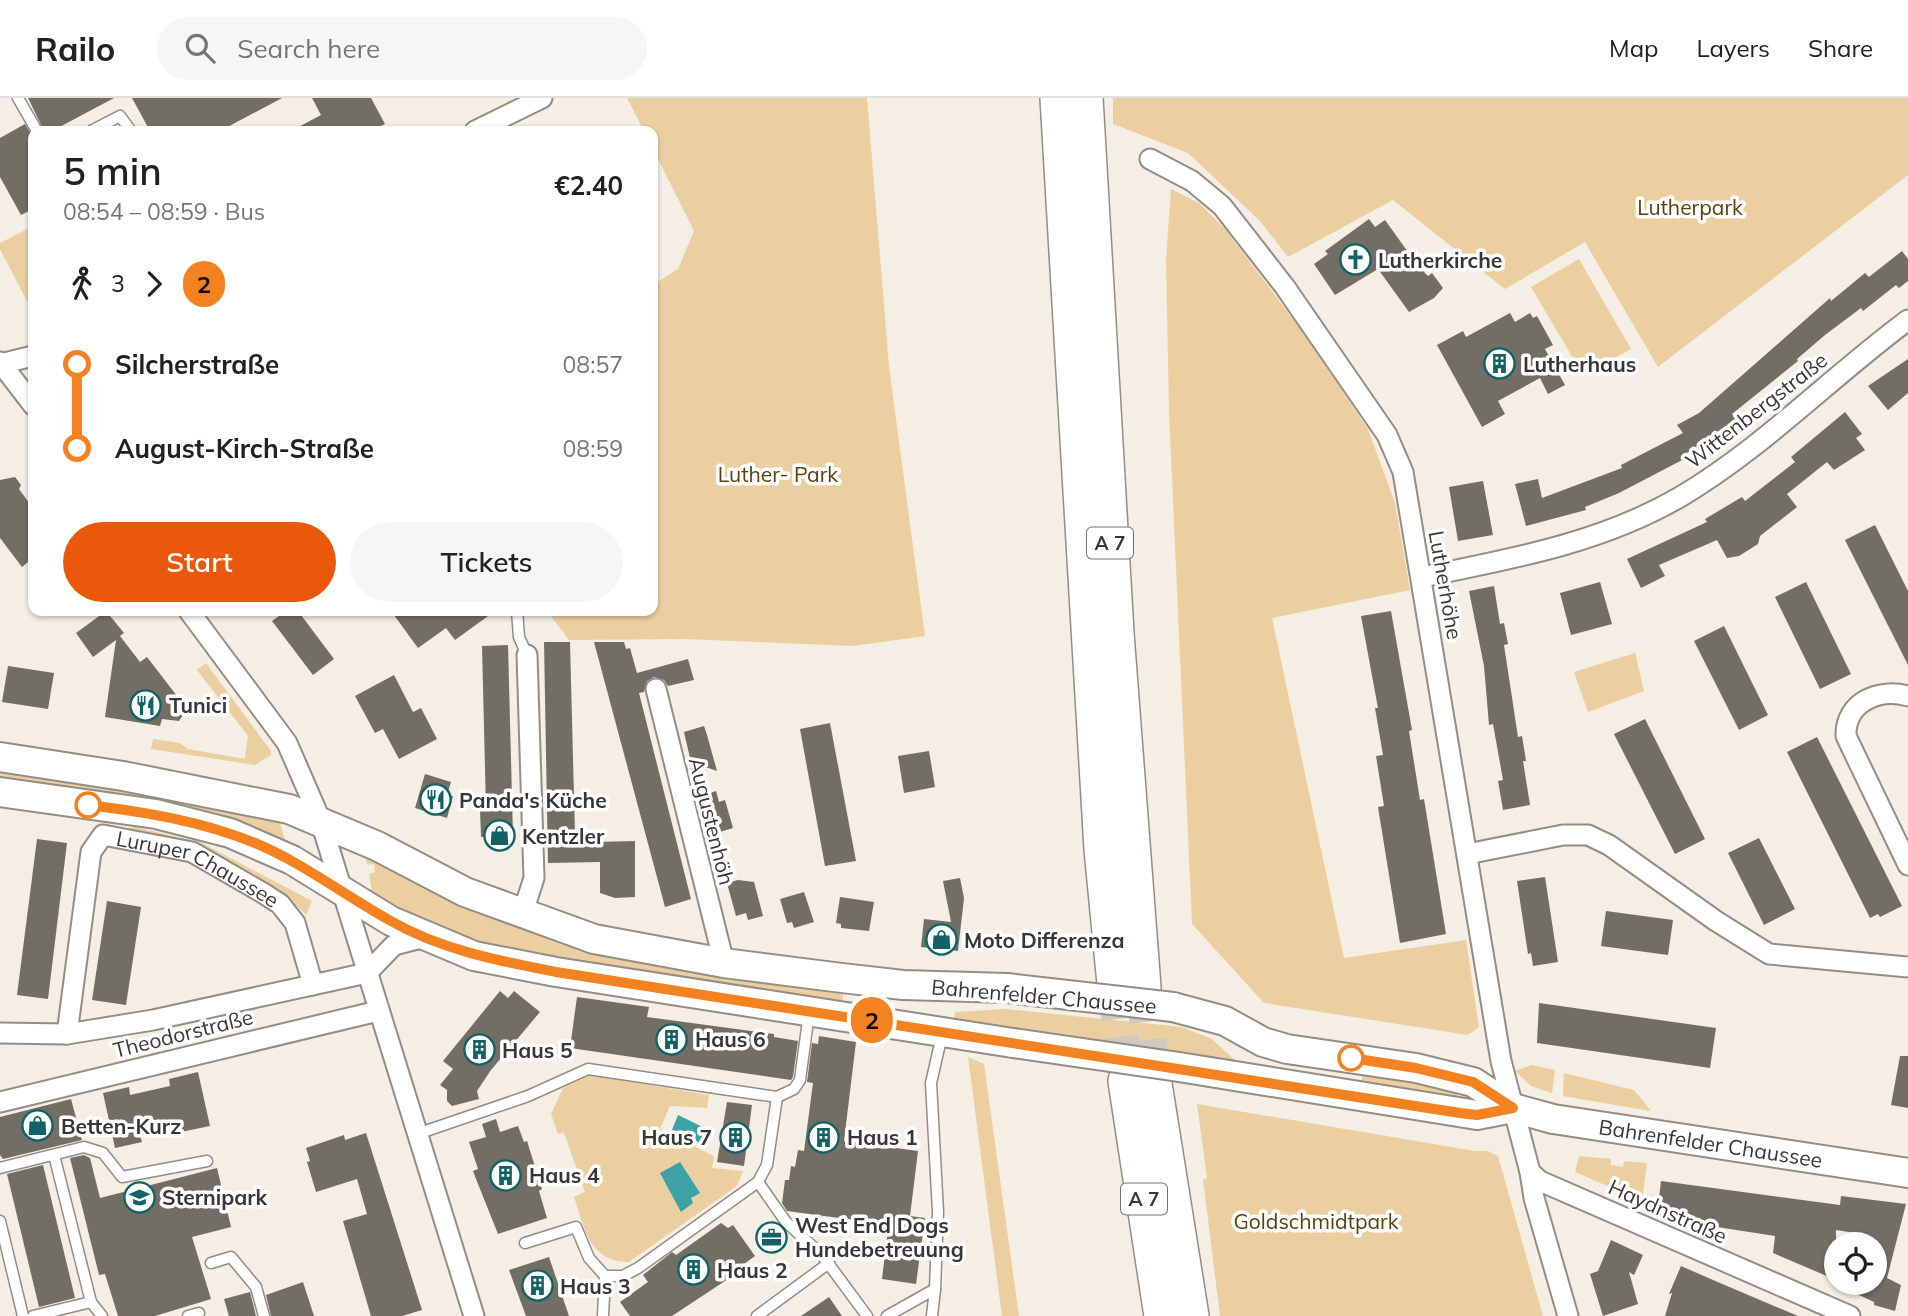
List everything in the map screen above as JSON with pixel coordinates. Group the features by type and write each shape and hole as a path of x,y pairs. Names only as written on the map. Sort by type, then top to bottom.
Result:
{"highway":[{"name":"A 7","path":"1058,98 1102,849 1129,986 1115,633 1085,98"},
{"name":"A 7","path":"1153,1077 1162,1316"},
{"name":"A 7","path":"1153,1077 1191,1316"}],"main road":[{"path":"0,757 238,797 320,820"},
{"name":"Luruper Chaussee","path":"0,792 156,814 209,827 292,860 341,890"},
{"name":"Bahrenfelder Chaussee","path":"320,820 465,892 594,939 724,963 902,985 1007,988 1172,1007 1225,1021 1263,1042 1287,1049 1416,1068 1473,1082 1513,1108 1618,1131 1908,1173"},
{"name":"Bahrenfelder Chaussee","path":"341,890 391,921 474,956 556,972 1013,1043 1153,1077 1477,1115 1513,1108"}],"street":[{"path":"485,126 542,98"},
{"name":"Lutherhöhe","path":"1150,159 1192,181 1225,210 1285,287 1387,435 1403,472 1501,1061 1513,1108"},
{"name":"Wittenbergstraße","path":"1422,578 1541,552 1606,532 1680,497 1740,457 1908,320"},
{"path":"28,357 1,363 28,398"},
{"path":"193,616 287,743 320,820 473,1316"},
{"path":"522,915 534,878 527,655"},
{"name":"Augustenhöh","path":"656,689 724,963"},
{"path":"1908,696 1894,693 1870,698 1859,704 1846,725 1846,736 1908,865"},
{"name":"Luruper Chaussee","path":"68,1034 91,852 103,835 192,852 264,892 280,904 295,923 313,985"},
{"path":"1467,854 1563,835 1588,835 1609,845 1716,921 1769,954 1908,967"},
{"path":"0,1033 68,1034 153,1020 367,973 394,945 425,937"},
{"name":"Theodorstraße","path":"0,1102 378,1011"},
{"path":"1513,1108 1534,1198 1568,1316"},
{"name":"Haydnstraße","path":"1530,1172 1566,1192 1850,1316"}],"lane":[{"path":"18,98 34,126"},
{"path":"101,126 120,116 127,126"},
{"path":"517,616 519,636 527,655"},
{"path":"417,1135 528,1097 588,1069 777,1097 794,1089 800,1080 809,1010"},
{"path":"932,1316 938,1212 931,1083 943,1031"},
{"path":"605,1276 623,1276 638,1268 758,1182 767,1165 777,1097"},
{"path":"0,1168 84,1147 107,1156 122,1177 207,1161"},
{"path":"54,1155 91,1302 102,1316"},
{"path":"758,1182 786,1222 829,1264 867,1316"},
{"path":"0,1221 23,1316"},
{"path":"525,1243 576,1227 589,1258 605,1276 603,1316"},
{"path":"211,1263 231,1257 256,1287 264,1316"},
{"path":"757,1316 829,1264"},
{"path":"887,1316 935,1289"},
{"path":"33,1316 91,1302"}],"green space":[{"name":"Luther- Park","path":"627,98 867,98 889,366 925,636 853,646 685,639 569,640 551,616 658,616 658,282 678,269 694,231 658,159 658,126 641,126"},
{"name":"Lutherpark","path":"1113,98 1908,98 1908,175 1658,367 1585,242 1505,289 1393,200 1288,257 1260,221 1188,153 1113,124"},
{"path":"1171,189 1199,203 1225,229 1302,331 1368,429 1395,503 1410,590 1272,618 1344,958 1466,940 1479,1027 1468,1035 1264,1003 1192,924 1169,412 1166,259"},
{"path":"28,229 28,303 0,249 0,243"},
{"path":"1579,259 1631,349 1583,375 1531,287"},
{"path":"1635,653 1644,691 1588,712 1574,672"},
{"path":"206,663 271,751 271,755 255,765 151,749 153,739 180,743 188,749 245,759 248,736 197,670"},
{"path":"0,765 278,817 287,847 0,782"},
{"path":"136,827 202,843 312,901 306,915 297,906 220,859 114,831"},
{"path":"365,851 473,907 562,945 844,989 842,1005 489,948 373,899 369,874 375,872 374,864 367,865"},
{"path":"1005,1009 1182,1027 1212,1039 1240,1065 954,1022 955,1012"},
{"path":"968,1057 984,1064 1019,1316 1002,1316"},
{"path":"1532,1065 1555,1070 1552,1093 1531,1086 1515,1071"},
{"path":"1363,1070 1457,1089 1458,1103 1361,1086"},
{"path":"1564,1073 1634,1090 1651,1111 1563,1096"},
{"path":"591,1075 709,1095 707,1108 670,1106 660,1129 714,1156 712,1168 743,1171 737,1186 629,1262 616,1261 605,1256 591,1242 574,1197 585,1192 564,1133 558,1134 551,1114 563,1088"},
{"name":"Goldschmidtpark","path":"1197,1104 1488,1151 1498,1156 1543,1316 1220,1316 1203,1179 1207,1178"},
{"path":"1579,1156 1611,1159 1611,1165 1623,1167 1624,1161 1647,1163 1642,1201 1575,1172"}],"water":[{"path":"678,1115 713,1132 707,1146 672,1130"},
{"path":"680,1162 700,1193 691,1198 693,1203 681,1212 660,1173"}],"building":[{"path":"28,98 114,98 61,126 42,126"},
{"path":"132,98 282,98 229,126 147,126"},
{"path":"312,98 371,98 385,124 300,126 321,115"},
{"path":"25,124 28,129 28,212 21,215 0,177 0,138"},
{"name":"Lutherkirche","path":"1369,219 1375,227 1385,220 1418,266 1428,276 1432,273 1443,288 1434,298 1409,312 1378,269 1335,295 1314,264 1328,254 1325,251"},
{"path":"1902,251 1908,259 1908,281 1899,288 1896,285 1863,311 1861,308 1825,335 1797,359 1798,361 1732,414 1736,419 1684,455 1686,458 1619,493 1585,507 1586,510 1526,526 1515,484 1538,479 1542,498 1622,468 1621,465 1683,433 1677,425 1699,413 1830,298 1831,301 1865,273 1869,277"},
{"name":"Lutherhaus","path":"1510,313 1515,322 1530,313 1533,318 1537,316 1553,345 1545,349 1565,385 1548,394 1540,378 1498,401 1505,414 1482,427 1437,345 1463,331 1466,337"},
{"path":"1908,359 1908,393 1888,410 1868,386"},
{"path":"1845,412 1862,434 1856,438 1865,450 1834,470 1827,462 1787,494 1797,507 1760,536 1758,544 1739,556 1727,558 1717,540 1659,565 1665,576 1641,588 1627,559 1707,522 1705,519 1742,497 1745,501 1795,462 1791,457"},
{"path":"15,477 21,485 19,489 28,501 28,562 22,567 0,538 0,480"},
{"path":"1483,481 1493,535 1458,541 1449,487"},
{"path":"1875,525 1908,591 1908,665 1845,540"},
{"path":"1600,582 1612,624 1571,635 1560,593"},
{"path":"1806,582 1851,674 1820,689 1775,597"},
{"path":"1494,586 1500,624 1504,623 1508,644 1504,645 1518,737 1522,736 1530,805 1503,810 1498,781 1503,780 1493,724 1489,725 1484,666 1469,591"},
{"path":"1391,611 1412,730 1409,731 1420,800 1424,799 1446,934 1400,943 1378,807 1384,806 1376,756 1383,755 1375,708 1378,708 1361,616"},
{"path":"99,616 110,616 124,633 120,636 140,662 147,657 187,709 179,721 162,719 160,726 105,717 116,640 93,657 76,633"},
{"path":"279,616 302,616 334,659 313,675 272,621"},
{"path":"395,616 488,616 455,640 446,628 418,648"},
{"path":"1724,626 1768,715 1739,730 1694,641"},
{"path":"544,642 570,642 575,835 596,834 596,842 635,841 635,897 615,898 600,893 600,862 548,863"},
{"path":"594,642 624,642 626,649 630,648 637,673 688,659 694,680 668,686 664,680 654,677 647,681 644,692 639,693 691,899 665,907"},
{"path":"508,645 513,836 481,837 480,809 486,809 482,646"},
{"path":"8,666 54,673 48,709 2,702"},
{"path":"394,675 413,712 421,708 437,739 399,759 383,729 375,733 355,696"},
{"path":"1645,719 1705,839 1675,854 1614,734"},
{"path":"830,723 856,861 825,866 800,729"},
{"path":"704,726 717,771 691,762 684,732"},
{"path":"1817,737 1902,906 1880,917 1878,914 1870,918 1787,752"},
{"path":"929,751 935,787 904,793 898,756"},
{"path":"425,774 451,782 447,795 453,796 447,818 415,808"},
{"path":"716,791 719,802 725,800 733,828 710,835 701,796"},
{"path":"1759,838 1795,909 1764,925 1728,853"},
{"path":"37,839 67,843 48,999 17,995"},
{"path":"1545,877 1558,962 1533,966 1531,953 1528,954 1517,881"},
{"path":"960,878 964,898 958,951 921,947 924,919 951,922 943,881"},
{"path":"738,880 754,882 763,916 748,920 746,913 736,916 727,883"},
{"path":"804,892 814,922 794,928 792,922 787,923 780,899"},
{"path":"840,897 874,902 869,931 841,928 841,924 836,923"},
{"path":"107,901 141,907 126,1005 92,1000"},
{"path":"1606,911 1673,920 1668,955 1601,946"},
{"name":"Haus 5","path":"500,991 508,998 514,991 540,1012 491,1070 477,1091 479,1099 452,1106 447,1101 447,1090 440,1085 453,1069 443,1061"},
{"name":"Haus 6","path":"577,997 649,1007 647,1017 774,1034 774,1037 798,1041 793,1077 791,1080 570,1048"},
{"path":"1539,1003 1716,1028 1710,1068 1537,1043"},
{"path":"819,1036 856,1042 844,1141 918,1151 910,1216 925,1218 916,1284 882,1279 888,1229 853,1225 854,1220 787,1211 782,1203 785,1180 789,1180 791,1166 795,1167 798,1150 804,1151 813,1083 807,1082 812,1043 818,1044"},
{"path":"1900,1056 1908,1056 1908,1108 1891,1105"},
{"path":"198,1072 210,1126 181,1132 180,1126 140,1135 142,1142 115,1148 103,1093 129,1087 130,1095 170,1086 169,1079"},
{"path":"71,1099 82,1140 3,1159 0,1155 0,1117"},
{"name":"Haus 7","path":"727,1102 752,1105 744,1166 717,1162"},
{"name":"Haus 4","path":"496,1119 500,1132 518,1126 524,1142 527,1141 542,1189 539,1191 547,1218 498,1234 473,1171 478,1169 469,1142 486,1137 482,1124"},
{"path":"366,1133 422,1310 402,1316 371,1316 343,1221 367,1214 357,1179 316,1192 307,1162 310,1161 306,1148 344,1135 345,1140"},
{"path":"84,1155 90,1158 100,1198 217,1168 231,1227 192,1237 211,1299 155,1316 118,1316 105,1274 99,1275 70,1158"},
{"path":"43,1165 75,1298 39,1307 7,1174"},
{"path":"1661,1181 1840,1205 1841,1196 1906,1204 1887,1278 1887,1232 1824,1232 1824,1275 1773,1253 1775,1236 1704,1225 1658,1207"},
{"name":"Haus 2","path":"721,1223 728,1228 733,1225 755,1256 729,1275 731,1277 672,1316 630,1316 620,1302 648,1282 643,1275 672,1252 676,1255"},
{"path":"1611,1240 1643,1255 1634,1275 1629,1272 1638,1304 1603,1316 1590,1274 1598,1271"},
{"name":"Haus 3","path":"549,1257 569,1316 526,1316 509,1270"},
{"path":"1681,1266 1798,1316 1665,1316 1672,1293 1669,1294"},
{"path":"1887,1278 1901,1285 1895,1311 1874,1305 1874,1302 1859,1295 1887,1295"},
{"path":"303,1282 314,1316 271,1316 266,1295"},
{"path":"250,1292 256,1316 229,1316 224,1299"},
{"path":"829,1297 842,1316 801,1316"}],"tunnel":[{"path":"1115,984 1126,1081"},
{"path":"1143,987 1154,1084"}],"bus line":[{"name":"2","path":"88,805 156,814 230,833 292,860 391,921 474,956 556,972 1179,1067 1460,1113 1477,1115 1513,1108 1473,1082 1416,1068 1351,1058"}],"place":[{"name":"Lutherkirche","path":"1355,260"},
{"name":"Lutherhaus","path":"1500,364"},
{"name":"Tunici","path":"146,705"},
{"name":"Panda's Küche","path":"436,800"},
{"name":"Kentzler","path":"499,836"},
{"name":"Moto Differenza","path":"941,940"},
{"name":"Haus 6","path":"672,1039"},
{"name":"Haus 5","path":"479,1050"},
{"name":"Betten-Kurz","path":"38,1126"},
{"name":"Haus 7","path":"735,1137"},
{"name":"Haus 1","path":"824,1137"},
{"name":"Haus 4","path":"506,1175"},
{"name":"Sternipark","path":"139,1197"},
{"name":"West End Dogs Hundebetreuung","path":"772,1237"},
{"name":"Haus 2","path":"694,1270"},
{"name":"Haus 3","path":"537,1286"}]}
